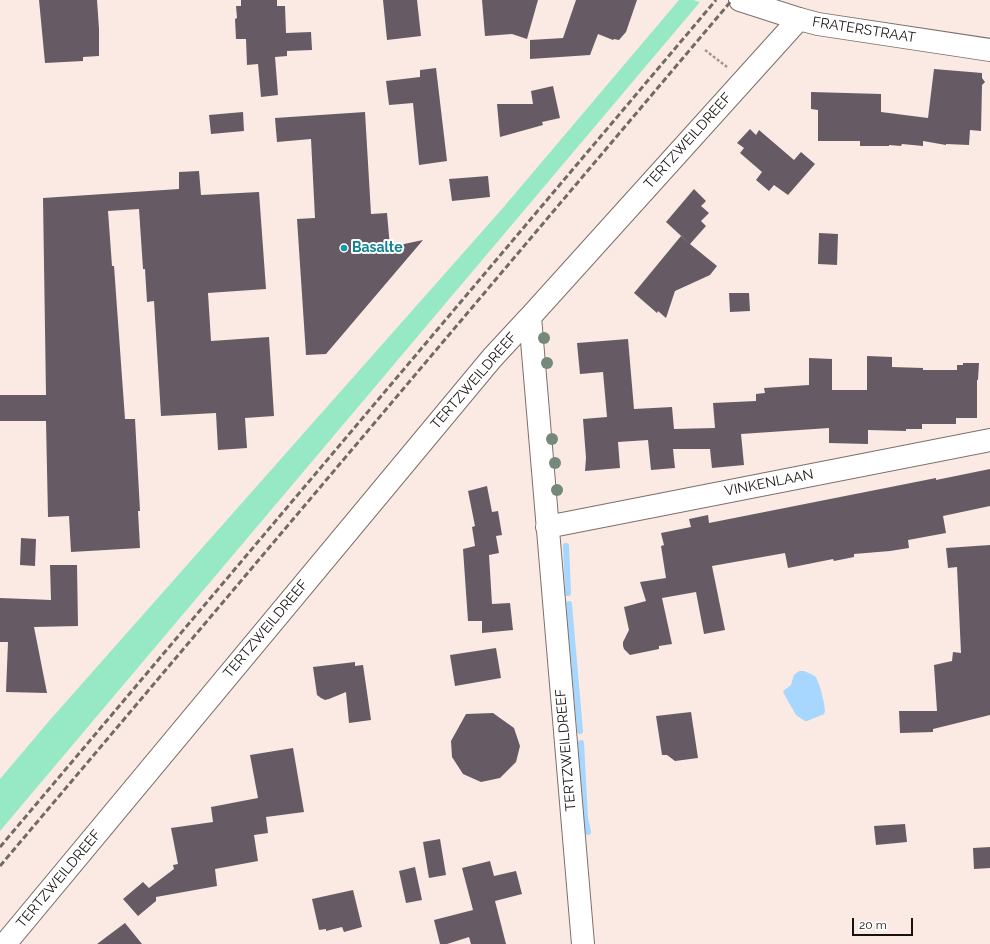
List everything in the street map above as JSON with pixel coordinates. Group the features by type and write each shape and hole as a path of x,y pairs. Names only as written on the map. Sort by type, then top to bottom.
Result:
{"street":[{"name":"FRATERSTRAAT","path":"740,0 798,19 825,25 990,50"},
{"name":"TERTZWEILDREEF","path":"5,944 487,364 798,19"},
{"name":"TERTZWEILDREEF","path":"530,317 583,944"},
{"name":"VINKENLAAN","path":"548,527 990,440"}],"path":[{"path":"705,50 725,66"}],"green space":[{"path":"679,0 693,0 700,2 0,831 0,779 49,721 502,209"}],"water":[{"path":"799,671 804,671 816,677 824,703 824,714 807,721 796,715 783,691 791,685 794,675"}],"building":[{"path":"39,0 97,0 99,56 83,57 83,61 45,63"},
{"path":"241,0 277,0 277,6 285,6 286,33 311,32 312,50 287,51 287,56 275,57 278,95 261,97 258,64 247,65 246,39 236,39 236,6 241,6"},
{"path":"383,0 417,0 421,36 387,40"},
{"path":"482,0 538,0 527,39 512,34 485,36"},
{"path":"576,0 637,0 626,32 619,40 613,40 598,34 590,55 530,59 530,40 563,38"},
{"path":"436,68 447,161 419,165 413,103 389,105 386,81 420,77 420,70"},
{"path":"934,69 982,73 982,78 985,82 982,85 981,131 970,130 969,145 946,145 923,141 923,146 902,144 901,146 860,146 860,141 818,141 818,110 811,109 811,92 881,94 881,112 928,118"},
{"path":"553,86 560,118 542,122 543,125 500,137 497,104 533,104 531,91"},
{"path":"243,112 244,131 211,134 209,115"},
{"name":"Basalte","path":"365,112 371,214 387,213 390,247 423,240 326,354 306,355 297,219 315,218 311,139 277,142 275,118"},
{"path":"750,129 756,135 759,130 794,160 801,152 815,164 788,195 774,185 769,191 756,180 762,172 740,153 744,148 737,143"},
{"path":"199,171 201,195 259,192 266,289 208,293 211,341 269,337 274,416 245,418 247,448 218,450 216,413 161,416 154,301 147,302 139,209 108,211 112,266 114,266 125,419 135,419 140,511 138,511 140,548 71,552 69,516 48,517 46,421 0,421 0,395 46,395 43,198 179,189 179,172"},
{"path":"488,176 490,197 452,201 449,179"},
{"path":"694,189 706,201 701,206 709,213 701,221 706,226 690,244 666,222"},
{"path":"819,233 838,234 837,265 818,264"},
{"path":"681,236 717,266 710,275 675,291 666,318 658,311 657,313 634,293"},
{"path":"729,293 749,293 750,311 730,312"},
{"path":"628,339 634,409 672,407 674,429 715,428 713,403 756,401 756,394 765,393 764,388 809,385 809,358 832,359 832,390 867,390 867,356 892,357 892,367 923,368 923,370 957,370 957,365 963,365 963,363 979,363 977,380 977,418 956,418 956,424 922,424 922,429 906,429 906,431 868,430 868,444 829,443 829,428 741,434 744,465 712,468 710,449 673,449 675,468 651,470 648,440 618,442 620,468 585,471 586,458 583,419 607,417 603,372 580,374 577,343"},
{"path":"990,469 990,506 943,516 946,533 908,540 909,548 854,554 854,557 834,561 833,559 788,568 785,553 712,566 725,630 704,634 696,592 662,598 672,644 659,646 659,649 630,655 624,649 623,642 629,630 624,607 646,601 640,582 666,578 661,546 664,545 661,533 691,527 689,519 708,515 709,523 936,478 936,480"},
{"path":"487,486 492,512 498,511 502,535 496,536 499,553 489,555 492,604 510,603 513,630 482,633 482,621 468,621 463,549 475,546 472,527 475,526 468,491"},
{"path":"21,538 36,539 35,566 20,565"},
{"path":"990,545 990,715 933,729 933,732 900,733 899,711 937,711 934,665 952,661 953,652 961,653 957,567 948,568 946,548"},
{"path":"50,565 77,565 78,626 34,627 47,693 6,692 8,642 0,642 0,598 51,600"},
{"path":"496,648 501,678 455,686 450,655"},
{"path":"355,662 355,666 363,665 371,720 349,723 346,692 325,700 317,695 313,667"},
{"path":"691,712 698,758 675,761 667,755 662,755 656,716"},
{"path":"493,713 514,728 520,746 516,762 500,778 481,782 463,774 452,757 451,741 466,714"},
{"path":"293,748 304,812 266,817 268,833 254,835 258,861 215,869 217,886 156,897 156,901 138,916 123,899 143,882 149,888 174,869 173,865 178,864 171,828 213,822 211,807 258,798 250,755"},
{"path":"905,824 907,842 876,845 874,826"},
{"path":"440,839 446,875 429,878 423,842"},
{"path":"990,847 990,868 974,869 973,848"},
{"path":"490,861 494,876 516,871 522,894 495,901 506,944 471,944 469,937 447,944 440,944 434,920 473,910 462,868"},
{"path":"415,867 422,900 406,903 399,871"},
{"path":"353,890 362,927 344,932 342,927 326,931 326,929 319,930 312,899"},
{"path":"125,923 142,944 97,944"}],"waterway":[{"path":"566,546 568,593"},
{"path":"569,604 580,731"},
{"path":"581,743 585,818 588,832"}],"railway":[{"path":"0,847 716,0"},
{"path":"0,866 732,0"}],"place":[{"name":"Basalte","path":"344,248"}]}
